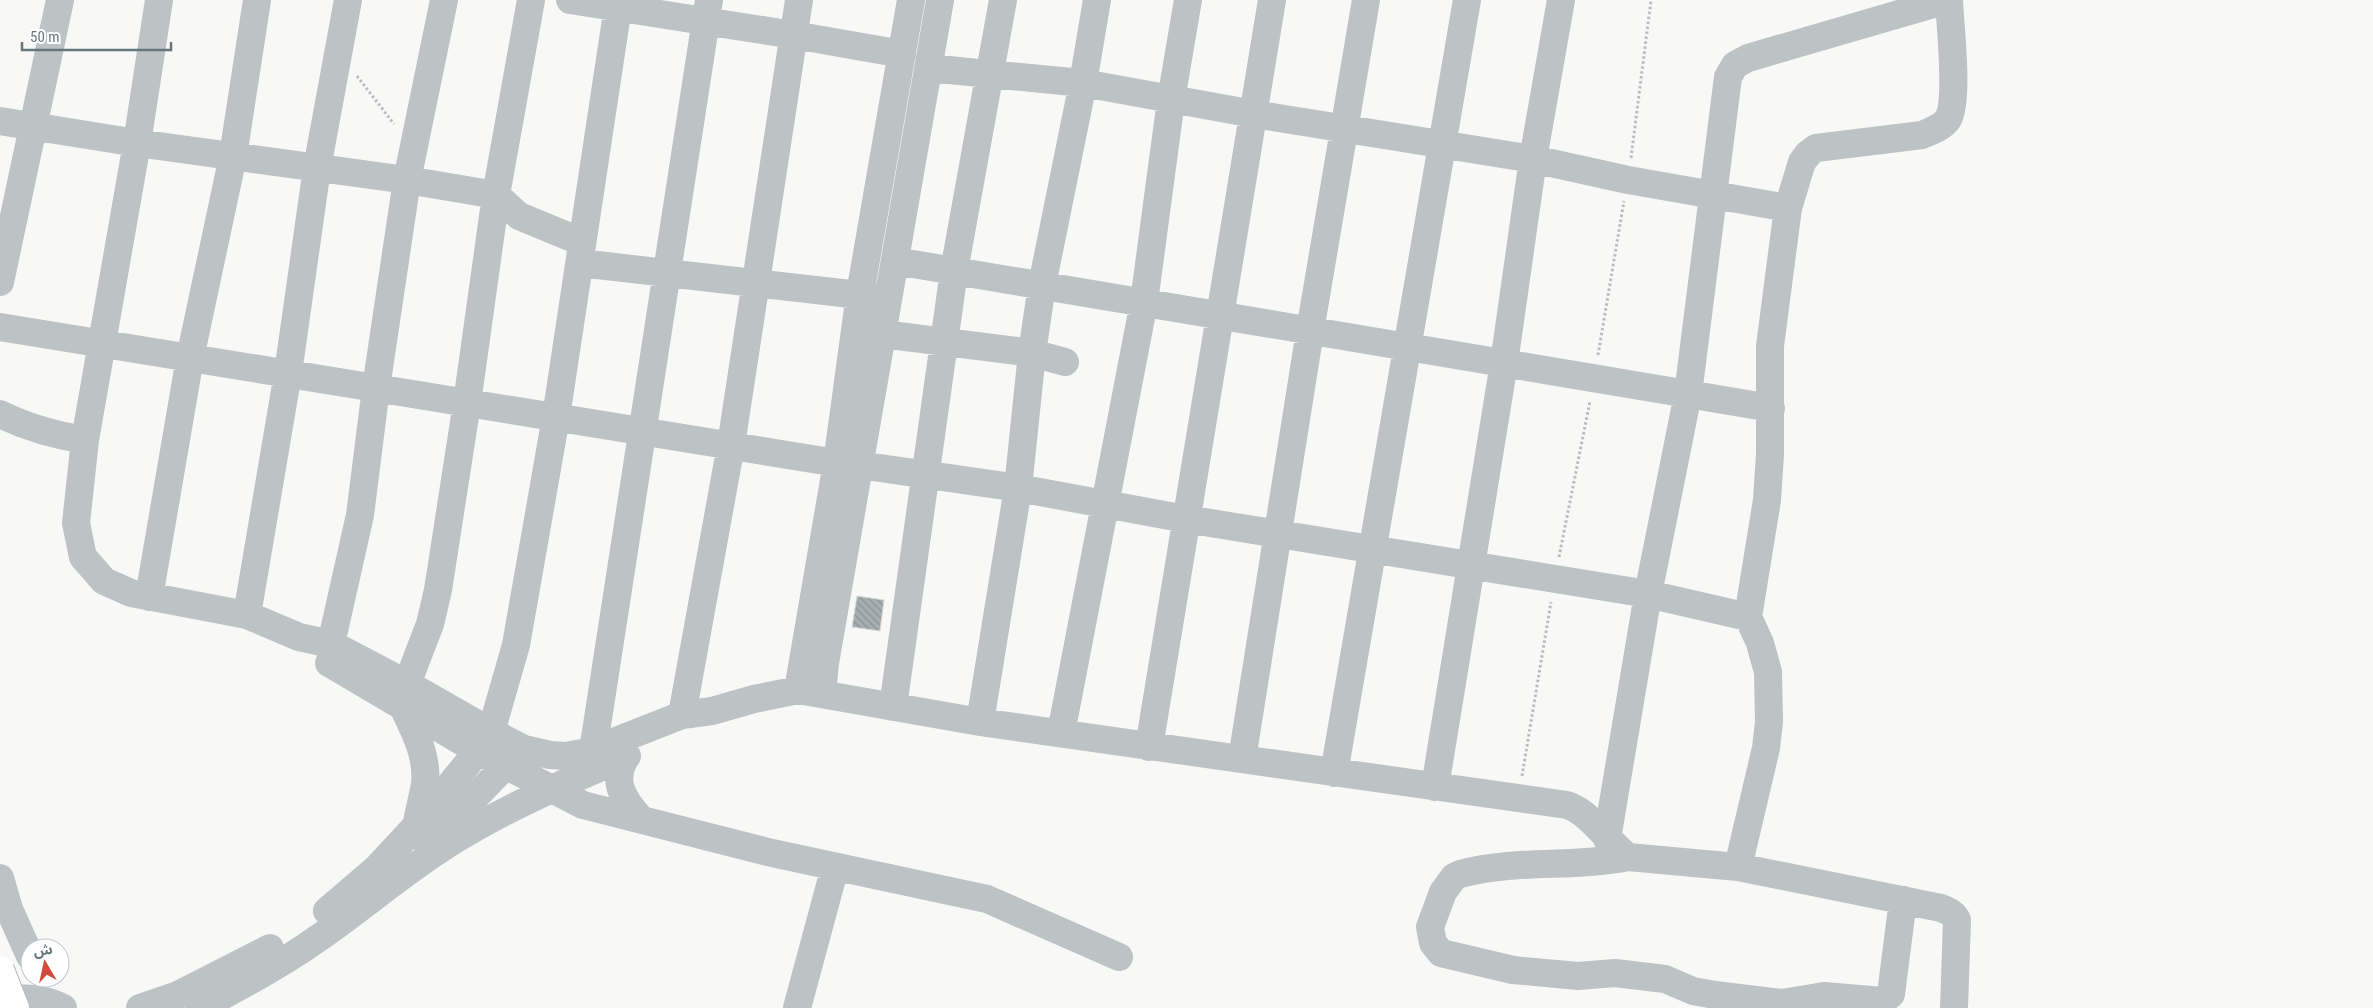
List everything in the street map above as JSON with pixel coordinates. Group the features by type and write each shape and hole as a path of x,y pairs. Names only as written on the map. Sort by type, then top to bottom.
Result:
{"highway":[{"path":"0,970 15,1008"}],"street":[{"path":"0,282 60,0"},
{"path":"159,0 137,143 100,343 85,440 76,523 83,557 104,581 131,593 247,615 299,637 331,644 404,695 421,747 425,766 425,784 416,826"},
{"path":"149,597 190,358 233,156 257,0"},
{"path":"247,615 288,374 317,168 348,0"},
{"path":"331,644 360,515 376,388 407,180 415,150 444,0"},
{"path":"404,695 422,650 432,616 467,402 496,195 531,0"},
{"path":"570,0 708,11 794,35 902,54"},
{"path":"682,715 731,445 799,0"},
{"path":"848,464 860,294 911,0"},
{"path":"810,692 848,464 882,334 940,0"},
{"path":"894,707 954,271 1003,0"},
{"path":"980,722 1018,488 1032,353 1042,285 1083,83 1097,0"},
{"path":"1060,733 1144,302 1171,100 1188,0"},
{"path":"1148,746 1272,0"},
{"path":"1242,760 1310,330 1366,0"},
{"path":"1334,773 1467,0"},
{"path":"1435,787 1504,363 1533,159 1561,0"},
{"path":"1607,839 1648,594 1688,394 1728,77 1736,65 1748,58 1948,0 1953,89 1948,119 1937,129 1922,135 1816,148 1802,162 1788,208 1768,367 1771,408 1767,500 1748,617 1760,643 1768,672 1769,722 1766,748 1738,867"},
{"path":"404,874 471,799 495,744 516,645 556,417 618,4"},
{"path":"593,751 708,11"},
{"path":"928,68 1083,83 1171,100 1533,159 1628,180 1788,208"},
{"path":"0,121 137,143 407,180 496,195 519,216 581,252 667,273 860,294 888,299"},
{"path":"895,261 1771,408"},
{"path":"0,327 848,464 1018,488 1186,519 1648,594 1748,617"},
{"path":"882,334 1032,353 1065,362"},
{"path":"0,414 25,426 49,434 85,440"},
{"path":"299,637 321,658 404,695 495,744 550,789 583,805 835,867 987,900 1119,956"},
{"path":"495,744 550,756 565,756 593,751 682,715 712,711 754,699 810,692 980,722 1567,805 1580,811 1607,839 1628,857"},
{"path":"199,1008 236,989 306,947 404,874 485,821 550,789 685,731 712,711"},
{"path":"140,1008 178,995 229,971 303,928 331,908 361,883 495,744"},
{"path":"626,756 618,770 619,782 627,801 640,818"},
{"path":"1903,900 1891,994 1883,1001 1824,996 1782,1003 1703,994 1665,979 1615,973 1578,976 1513,970 1441,953 1433,943 1430,927 1443,892 1454,877 1460,874 1501,866 1582,864 1628,857 1738,867 1903,900 1941,908 1955,916 1957,928 1954,1008"},
{"path":"797,1008 835,867"},
{"path":"0,878 9,909 22,938"},
{"path":"47,988 59,1006"},
{"path":"0,1002 29,999 59,1006"}],"path":[{"path":"339,52 415,150"}],"building":[{"path":"857,596 884,600 880,631 852,627"}]}
